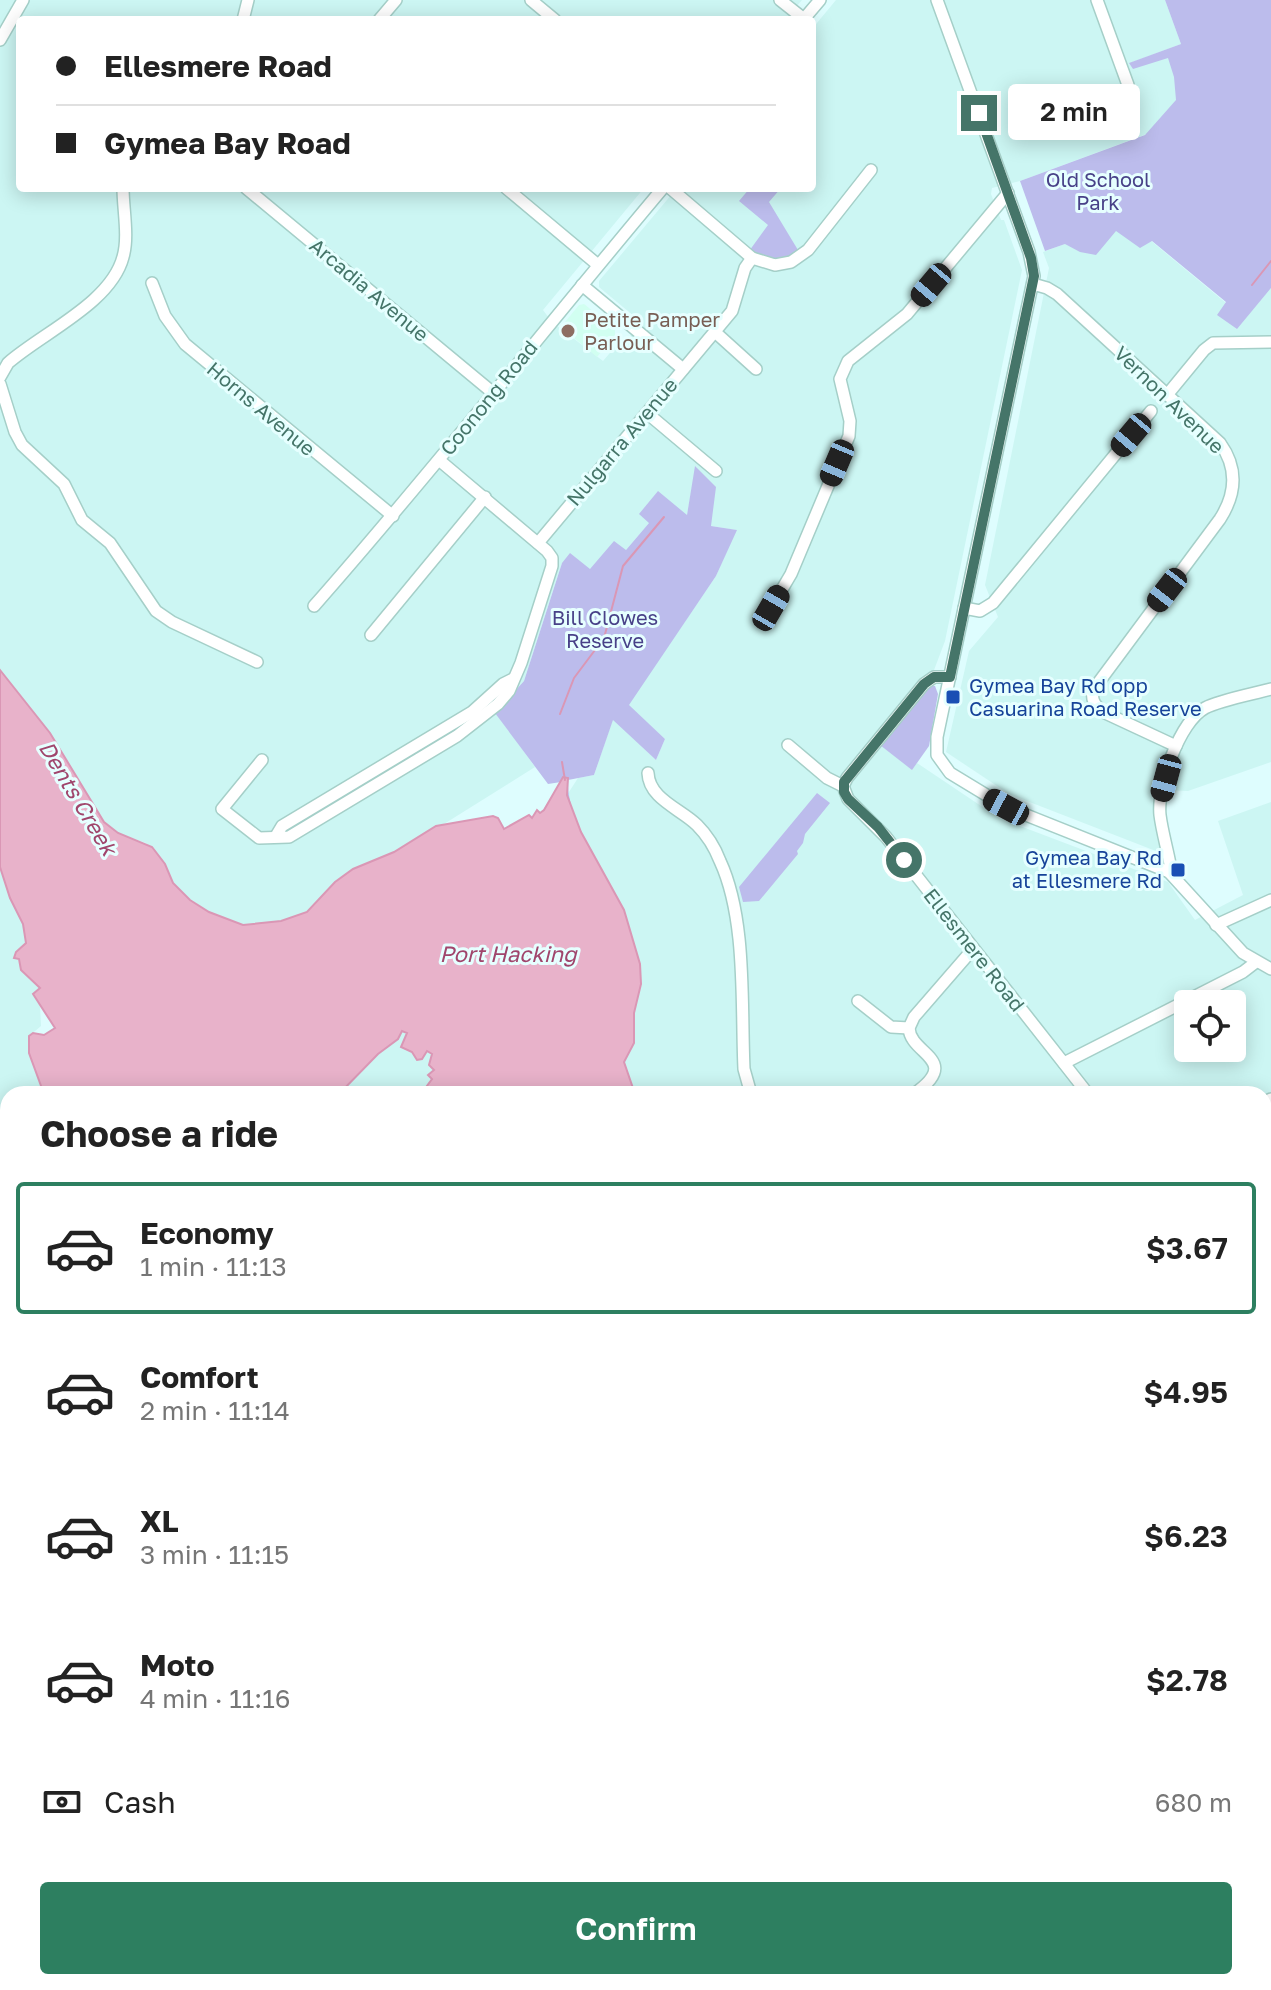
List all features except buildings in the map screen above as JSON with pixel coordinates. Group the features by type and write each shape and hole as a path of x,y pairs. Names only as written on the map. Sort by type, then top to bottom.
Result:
{"street":[{"path":"0,40 23,0"},
{"path":"382,16 396,0"},
{"path":"531,0 550,16"},
{"path":"780,0 798,16"},
{"path":"806,16 820,0"},
{"path":"937,0 1031,258 1033,284 964,608 936,747 937,755 944,767 1006,807 1169,872 1243,953 1271,969"},
{"path":"1097,0 1128,85"},
{"path":"675,192 752,258 775,265 791,262 808,250 871,170"},
{"path":"0,377 8,363 91,301 118,270 124,247 123,192"},
{"name":"Arcadia Avenue","path":"251,192 492,392"},
{"path":"511,192 598,265"},
{"name":"Coonong Road","path":"314,606 393,516 660,192"},
{"path":"771,608 791,574 849,436 850,421 840,379 848,361 907,314 1008,193"},
{"name":"Nulgarra Avenue","path":"538,543 734,308 745,268 752,258"},
{"name":"Horns Avenue","path":"152,283 165,316 185,344 393,516"},
{"name":"Vernon Avenue","path":"1033,284 1057,294 1220,443 1227,453 1233,478 1232,492 1220,519 1107,669 1091,698 1103,712 1176,746"},
{"path":"582,285 683,369"},
{"path":"715,332 756,369"},
{"path":"1167,395 1213,343 1271,342"},
{"path":"0,384 22,445 64,484 82,520 110,543 156,611 172,622 257,662"},
{"path":"964,608 985,610 993,603 1151,411"},
{"path":"647,413 716,471"},
{"path":"262,760 222,809 256,836 268,839 276,836 282,826 472,712 513,679 552,566 550,554 439,460"},
{"path":"371,635 485,497"},
{"path":"843,786 924,684 934,677 950,677"},
{"path":"1169,872 1160,813 1161,794 1176,746 1187,726 1203,709 1214,704 1271,689"},
{"name":"Ellesmere Road","path":"788,745 827,778 843,786 848,799 886,837 1082,1086"},
{"path":"648,773 648,782 655,793 697,825 712,844 726,876 736,913 744,1069 749,1086"},
{"path":"1216,925 1271,900"},
{"path":"922,1086 931,1077 935,1066 930,1056 913,1040 909,1028 914,1017 973,949"},
{"path":"1064,1063 1243,972 1256,962"},
{"path":"858,1001 891,1027 909,1028"}],"shaded area":[{"path":"0,0 802,0 788,16 16,16 16,192 641,192 543,310 552,322 603,361 621,340 627,340 641,322 599,287 599,281 674,192 816,192 816,24 836,0 1165,0 1181,44 1130,63 1184,52 1206,112 1020,181 992,188 991,194 1022,270 945,641 928,686 912,769 917,763 999,818 1168,882 1195,920 1243,895 1218,821 1271,802 1271,1086 632,1086 624,1061 634,1043 634,1013 641,984 640,963 624,910 581,832 567,795 578,778 594,775 613,719 656,760 665,739 628,705 716,576 736,530 711,526 696,466 687,515 649,523 626,550 590,569 562,563 524,681 496,713 535,767 444,824 386,856 349,871 307,912 281,921 243,925 209,912 180,892 146,843 118,833 104,822 50,733 0,670"},
{"path":"1127,221 1226,303 1236,329 1271,288 1271,762 1188,791 1151,789 1161,853 1009,794 946,752 969,651 998,617 985,585 1049,268 1043,252"},
{"path":"584,304 615,329 615,335 597,357 561,327 579,305"},
{"path":"0,867 23,924 26,943 16,952 21,970 40,988 34,994 40,1005 41,1026 29,1036 41,1086 0,1086"},
{"path":"402,1030 407,1033 405,1037 417,1060 427,1050 432,1054 434,1070 427,1086 347,1086 378,1054 398,1039"}],"green space":[{"name":"Old School Park","path":"1165,0 1271,0 1271,288 1237,329 1217,315 1226,302 1152,241 1140,248 1116,231 1096,255 1080,252 1065,244 1045,251 1020,181 1145,135 1176,100 1168,58 1133,69 1129,63 1181,44"},
{"path":"1068,85 1076,108 1038,122 1030,98"},
{"path":"747,192 778,192 769,202 801,255 791,262 747,254 768,225 739,201"},
{"name":"Bill Clowes Reserve","path":"695,466 716,487 711,526 737,530 716,576 629,705 665,739 656,760 613,720 594,775 568,780 572,809 593,855 503,829 529,815 532,818 537,810 542,812 561,782 548,784 495,713 524,681 562,563 570,553 590,569 614,541 626,550 649,523 639,514 658,491 687,515"},
{"path":"928,686 935,686 938,694 929,746 912,770 880,745"},
{"path":"817,793 830,803 805,834 798,854 759,901 743,902 739,887"}],"water":[{"name":"Port Hacking","path":"0,670 50,733 104,822 118,833 152,847 165,864 173,883 190,900 209,912 243,925 281,921 307,912 335,882 353,869 394,852 436,826 493,816 498,818 504,829 529,815 532,818 537,810 540,813 544,810 563,777 568,778 567,795 581,832 624,910 640,964 641,984 634,1013 634,1043 624,1062 632,1086 427,1086 432,1079 428,1075 434,1070 429,1065 432,1054 427,1051 422,1059 417,1060 412,1052 401,1047 407,1033 402,1031 398,1039 378,1054 347,1086 41,1086 29,1053 29,1036 33,1033 44,1035 55,1028 33,994 40,988 21,970 19,959 14,958 26,943 23,924 0,867"}],"waterway":[{"path":"1252,285 1271,261"},
{"path":"560,714 574,678 604,638 623,566 664,517"},
{"path":"562,762 565,780"}],"place":[{"name":"Petite Pamper Parlour","path":"568,331"},
{"name":"Gymea Bay Rd opp Casuarina Road Reserve","path":"953,697"},
{"name":"Gymea Bay Rd at Ellesmere Rd","path":"1178,870"}],"route":[{"path":"904,860 878,827 845,796 843,786 924,684 934,677 950,677 1034,276 1031,258 979,113"}],"water label":[{"name":"Dents Creek","path":"78,798"}]}
